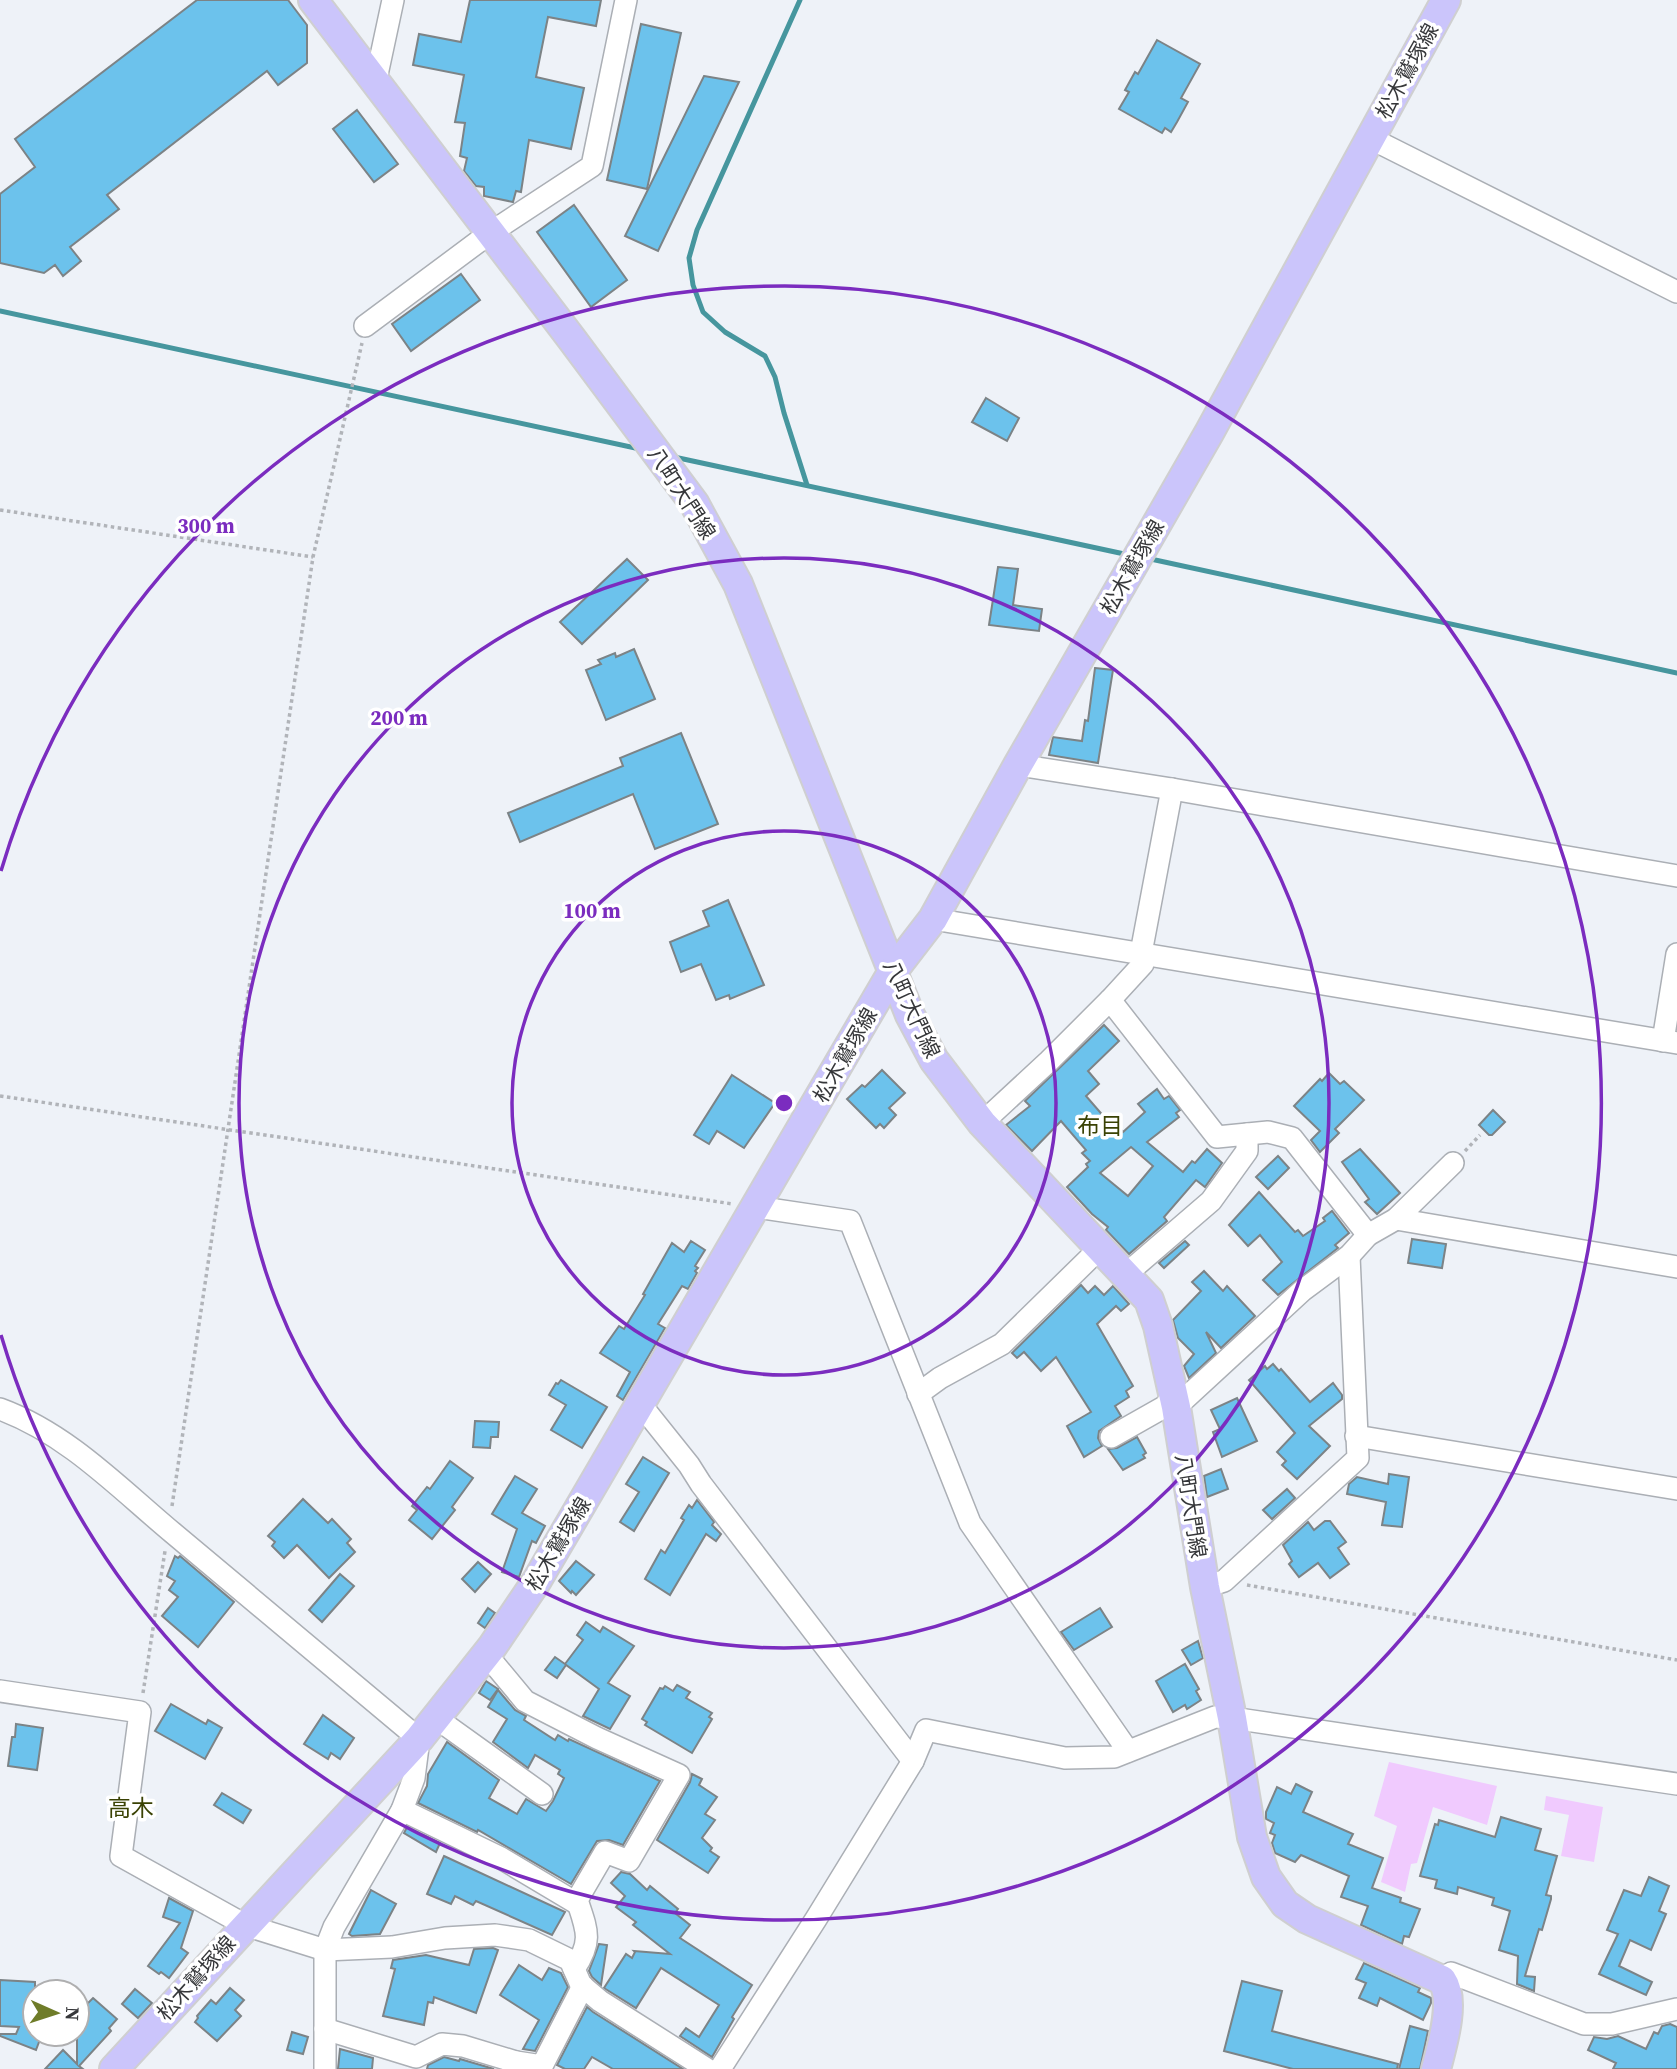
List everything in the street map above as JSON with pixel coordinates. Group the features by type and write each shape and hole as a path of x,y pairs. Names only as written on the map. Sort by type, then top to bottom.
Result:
{"main road":[{"name":"八町大門線","path":"313,0 694,503 738,584 910,1015 934,1060 982,1123 1149,1300 1158,1326 1214,1584 1232,1718 1252,1837 1266,1877 1284,1904 1307,1919 1442,1980"},
{"name":"松木鷲塚線","path":"114,2069 427,1729 486,1654 536,1582 893,971 933,919 1018,765 1209,433 1446,0"},
{"path":"1436,2069 1446,2034 1448,1988 1442,1980"}],"street":[{"path":"375,84 393,0"},
{"path":"365,326 490,233 592,166 626,0"},
{"path":"1370,138 1677,292"},
{"path":"1018,765 1677,876"},
{"path":"982,1123 1049,1061 1143,964 1172,789"},
{"path":"933,919 1670,1042 1677,954"},
{"path":"1110,1000 1217,1138 1268,1132 1292,1138 1368,1236"},
{"path":"1125,1275 1211,1201 1247,1151 1247,1134"},
{"path":"1111,1437 1174,1402 1303,1290 1349,1256 1368,1236 1396,1219 1453,1163"},
{"path":"755,1207 850,1221 970,1523 1128,1751"},
{"path":"1396,1219 1677,1267"},
{"path":"918,1394 940,1378 1002,1344 1100,1249"},
{"path":"1214,1584 1358,1458 1349,1256"},
{"path":"641,1405 913,1761"},
{"path":"0,1409 22,1418 89,1460 169,1530 427,1729 542,1794"},
{"path":"1356,1436 1677,1489"},
{"path":"324,2029 416,2057 442,2044 463,2046 514,2065 546,2066 579,1978 588,1933 577,1900 605,1852 629,1861 679,1775 597,1738 525,1701 486,1654"},
{"path":"0,1691 140,1712 121,1856 245,1925 325,1950 392,1947 445,1938 495,1935 529,1940 570,1960 579,1978 600,2001 707,2069"},
{"path":"720,2069 913,1761 926,1730 1065,1758 1114,1757 1215,1717 1232,1718 1677,1784"},
{"path":"325,2069 325,1950 334,1927 402,1810 427,1729"},
{"path":"402,1810 501,1858 578,1904"},
{"path":"1442,1980 1451,1973 1584,2025 1612,2024 1677,2009"}],"path":[{"path":"140,1712 313,557 365,326"},
{"path":"0,510 313,557"},
{"path":"0,1096 755,1207"},
{"path":"1214,1584 1677,1660"}],"shaded area":[{"path":"1389,1762 1497,1786 1487,1825 1433,1807 1417,1863 1411,1864 1405,1892 1381,1882 1397,1826 1374,1816"},
{"path":"1546,1796 1603,1807 1594,1862 1561,1856 1569,1815 1544,1810"}],"building":[{"path":"197,0 288,0 307,25 307,63 278,85 267,71 107,195 119,209 70,247 81,261 63,276 55,265 44,273 0,263 0,194 35,167 15,139"},
{"path":"470,0 601,0 596,26 548,17 536,77 584,88 571,149 529,140 521,192 516,191 513,202 484,196 484,187 476,186 464,171 467,158 460,156 465,123 455,122 464,75 413,65 419,34 461,42"},
{"path":"641,24 681,33 647,189 607,180"},
{"path":"1157,40 1200,64 1181,98 1188,102 1177,122 1171,132 1165,128 1162,133 1119,109 1129,92 1125,90 1135,72 1138,74"},
{"path":"704,76 739,82 658,251 625,236"},
{"path":"357,110 398,164 374,182 333,129"},
{"path":"574,205 627,280 591,307 537,232"},
{"path":"461,274 480,300 411,351 392,324"},
{"path":"986,398 1019,418 1007,441 972,422"},
{"path":"627,559 648,580 582,644 560,622"},
{"path":"998,567 1018,569 1013,605 1042,609 1039,631 989,625"},
{"path":"634,649 655,699 606,720 586,670 601,664 598,660 615,653 616,657"},
{"path":"1095,668 1113,670 1098,763 1049,755 1053,737 1082,741 1085,720 1088,721"},
{"path":"681,733 718,824 655,849 633,794 520,842 508,813 623,766 620,758"},
{"path":"728,900 764,985 730,999 729,995 716,1000 701,964 681,972 670,942 709,926 703,911"},
{"path":"1104,1025 1119,1041 1088,1071 1099,1084 1086,1096 1112,1126 1115,1123 1123,1132 1145,1112 1138,1104 1157,1089 1164,1099 1169,1096 1180,1110 1176,1113 1179,1117 1147,1142 1183,1172 1207,1149 1222,1163 1205,1187 1196,1180 1164,1217 1167,1221 1129,1254 1106,1230 1108,1227 1067,1187 1088,1167 1086,1164 1090,1161 1082,1153 1086,1150 1061,1121 1032,1151 1006,1125 1030,1106 1025,1101","holes":["1131,1147 1153,1166 1128,1196 1100,1173"]},
{"path":"882,1070 905,1093 889,1108 896,1115 884,1128 880,1124 876,1128 847,1099 862,1085 865,1087"},
{"path":"1329,1073 1340,1084 1344,1081 1364,1100 1335,1129 1339,1133 1320,1152 1311,1140 1320,1131 1294,1106"},
{"path":"732,1075 775,1103 744,1148 717,1131 709,1144 694,1135"},
{"path":"1493,1110 1505,1122 1489,1135 1479,1125"},
{"path":"1360,1149 1400,1193 1377,1214 1365,1202 1369,1199 1342,1162"},
{"path":"1278,1156 1289,1168 1268,1189 1256,1177"},
{"path":"1259,1192 1295,1232 1298,1230 1303,1236 1325,1221 1323,1218 1332,1211 1349,1233 1335,1245 1338,1248 1278,1295 1263,1280 1282,1262 1260,1235 1248,1246 1229,1225"},
{"path":"1412,1239 1446,1244 1442,1268 1408,1263"},
{"path":"691,1241 705,1250 695,1266 698,1268 695,1271 697,1273 688,1289 682,1286 658,1324 665,1328 623,1400 617,1396 630,1372 600,1353 619,1326 624,1329 672,1243 684,1252"},
{"path":"1185,1241 1189,1245 1164,1268 1159,1263"},
{"path":"1204,1271 1223,1291 1227,1286 1255,1316 1221,1348 1206,1332 1216,1353 1189,1378 1184,1366 1194,1354 1178,1338 1173,1320 1201,1291 1192,1282"},
{"path":"1081,1285 1088,1293 1095,1286 1104,1295 1113,1286 1129,1304 1121,1311 1116,1306 1097,1324 1133,1386 1126,1391 1129,1397 1115,1406 1121,1416 1099,1431 1098,1438 1102,1446 1084,1457 1067,1426 1091,1412 1056,1357 1041,1371 1024,1352 1017,1358 1012,1353"},
{"path":"1273,1364 1279,1371 1281,1369 1310,1402 1333,1383 1342,1395 1342,1399 1309,1426 1330,1446 1297,1479 1282,1465 1286,1461 1277,1452 1295,1433 1249,1380 1265,1366 1267,1369"},
{"path":"561,1380 607,1407 582,1448 551,1430 566,1405 549,1395"},
{"path":"1237,1398 1257,1441 1222,1457 1213,1432 1220,1429 1211,1410"},
{"path":"475,1421 499,1422 498,1437 491,1437 490,1448 473,1447"},
{"path":"1137,1437 1146,1453 1143,1455 1145,1458 1123,1470 1108,1449 1117,1448"},
{"path":"643,1457 669,1473 634,1531 620,1522 639,1492 626,1484"},
{"path":"450,1461 473,1478 452,1507 455,1510 432,1539 409,1520 417,1510 412,1506 427,1487 430,1489"},
{"path":"1221,1469 1228,1489 1207,1497 1204,1476"},
{"path":"1389,1474 1409,1477 1402,1527 1382,1525 1386,1502 1347,1494 1349,1484 1357,1477 1388,1484"},
{"path":"515,1476 537,1489 522,1513 545,1526 536,1543 532,1541 519,1577 502,1572 517,1529 492,1514"},
{"path":"1287,1489 1295,1498 1272,1519 1263,1510"},
{"path":"303,1499 328,1523 332,1519 351,1539 347,1543 355,1552 329,1578 297,1545 284,1558 272,1546 275,1542 268,1536"},
{"path":"697,1500 714,1522 712,1525 721,1534 716,1541 706,1534 670,1595 645,1579 661,1550 665,1553 684,1520 681,1518 689,1505 692,1508"},
{"path":"1325,1521 1330,1521 1346,1542 1338,1548 1349,1564 1330,1578 1318,1563 1299,1577 1289,1564 1292,1561 1283,1545 1308,1522 1314,1530"},
{"path":"175,1556 180,1556 234,1602 198,1647 162,1616 178,1597 169,1590 175,1581 167,1576"},
{"path":"576,1561 594,1575 576,1595 559,1581"},
{"path":"478,1562 491,1574 475,1592 462,1579"},
{"path":"340,1574 354,1586 322,1622 309,1610"},
{"path":"488,1608 495,1613 485,1628 478,1623"},
{"path":"1100,1608 1112,1627 1074,1650 1061,1632"},
{"path":"586,1622 600,1632 603,1627 634,1646 608,1683 630,1696 610,1729 583,1716 599,1689 566,1665 557,1678 545,1670 555,1657 565,1664 583,1640 577,1635"},
{"path":"1198,1641 1203,1658 1191,1665 1182,1650"},
{"path":"1185,1664 1199,1689 1196,1691 1201,1700 1187,1709 1185,1705 1173,1712 1156,1681"},
{"path":"486,1681 498,1689 490,1700 479,1693"},
{"path":"677,1685 690,1692 686,1698 712,1713 709,1717 712,1719 692,1753 645,1725 647,1722 642,1719 660,1688 665,1686 673,1691"},
{"path":"498,1690 515,1710 526,1716 524,1720 555,1740 558,1735 568,1741 569,1739 660,1781 623,1845 609,1840 597,1841 571,1884 478,1830 477,1832 418,1803 427,1786 428,1774 447,1742 499,1780 489,1798 517,1814 526,1799 546,1811 564,1778 558,1774 560,1770 535,1755 528,1768 493,1742 507,1719 488,1707"},
{"path":"171,1704 206,1724 208,1720 222,1728 205,1759 155,1731"},
{"path":"323,1715 354,1738 340,1759 331,1753 328,1759 304,1744"},
{"path":"16,1724 43,1728 37,1770 8,1766"},
{"path":"692,1774 702,1779 699,1785 717,1797 705,1814 715,1820 702,1838 712,1848 710,1851 719,1857 708,1873 657,1840"},
{"path":"1296,1784 1312,1792 1303,1812 1353,1834 1348,1844 1383,1858 1372,1888 1401,1898 1400,1902 1420,1909 1409,1937 1404,1936 1402,1944 1361,1925 1368,1906 1341,1897 1349,1876 1301,1855 1295,1862 1275,1853 1272,1843 1275,1835 1270,1833 1274,1823 1266,1819 1266,1812 1277,1787 1291,1794"},
{"path":"222,1793 251,1810 243,1823 214,1805"},
{"path":"1501,1817 1541,1829 1535,1850 1557,1856 1546,1895 1551,1896 1551,1899 1525,1976 1535,1977 1534,1991 1517,1984 1518,1956 1499,1950 1510,1911 1492,1905 1494,1898 1458,1887 1457,1894 1435,1888 1437,1880 1420,1876 1435,1824 1438,1825 1439,1820 1495,1837"},
{"path":"407,1827 440,1843 436,1852 404,1833"},
{"path":"444,1856 565,1912 552,1935 476,1901 473,1905 455,1896 451,1904 427,1894"},
{"path":"621,1872 630,1874 647,1890 650,1886 678,1909 675,1913 690,1925 680,1938 752,1985 712,2057 680,2036 686,2028 699,2037 719,2005 661,1968 636,2008 604,1988 626,1954 632,1958 634,1951 670,1954 633,1925 636,1922 616,1907 625,1896 611,1883"},
{"path":"1649,1877 1669,1886 1659,1911 1666,1914 1651,1950 1630,1940 1619,1966 1652,1982 1646,1995 1599,1974 1618,1934 1607,1930 1624,1890 1641,1896"},
{"path":"371,1890 396,1904 380,1934 352,1936 349,1934"},
{"path":"169,1898 193,1911 181,1948 188,1953 169,1978 148,1966 180,1923 163,1917"},
{"path":"599,1944 607,1945 601,1985 589,1971"},
{"path":"474,1949 498,1950 476,2013 434,1997 433,2003 428,2002 424,2025 383,2016 395,1969 391,1968 393,1960 426,1955 469,1965"},
{"path":"1364,1963 1420,1988 1418,1992 1431,1998 1423,2020 1380,1998 1377,2006 1359,1998 1366,1983 1356,1979"},
{"path":"519,1965 542,1980 549,1968 561,1973 568,1987 535,2051 523,2049 539,2020 500,1995"},
{"path":"0,1980 21,1981 21,2044 0,2036 16,2034 19,2027 0,2026"},
{"path":"1242,1981 1282,1991 1272,2031 1398,2064 1397,2069 1293,2069 1224,2051"},
{"path":"230,1988 244,2000 235,2010 241,2016 217,2041 195,2022 211,2000 216,2004"},
{"path":"135,1989 152,2003 138,2018 122,2004"},
{"path":"93,1998 117,2019 109,2028 111,2031 79,2066 83,2069 45,2069 63,2050 77,2064 77,2048 91,2048"},
{"path":"587,2007 683,2069 613,2069 592,2057 584,2069 565,2069 557,2065"},
{"path":"1670,2024 1677,2027 1677,2069 1613,2069 1616,2063 1588,2050 1594,2037 1607,2039 1618,2036 1646,2049 1654,2032 1658,2034 1662,2026"},
{"path":"1410,2026 1428,2031 1420,2069 1399,2069"},
{"path":"292,2032 308,2037 303,2054 287,2050"},
{"path":"340,2049 373,2058 372,2069 338,2069"},
{"path":"444,2057 494,2069 427,2069 428,2065"}],"waterway":[{"path":"800,0 697,230 689,258 693,285 703,312 725,332 765,356 775,377 807,485"},
{"path":"0,311 640,449"},
{"path":"674,457 1129,555"},
{"path":"1146,558 1677,673"}],"district":[{"name":"布目","path":"1100,1126"},
{"name":"高木","path":"131,1808"}]}
